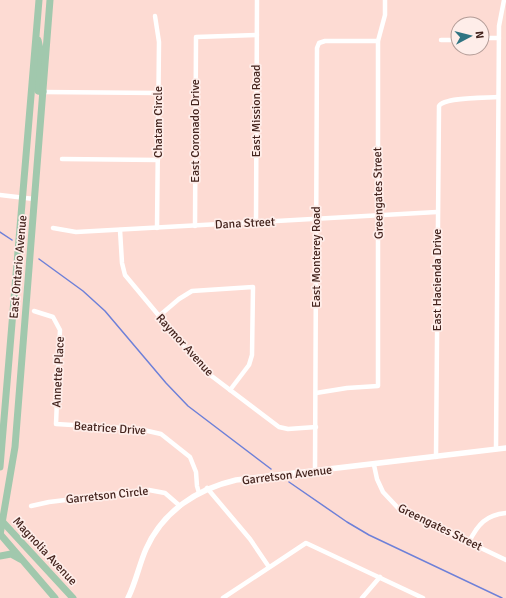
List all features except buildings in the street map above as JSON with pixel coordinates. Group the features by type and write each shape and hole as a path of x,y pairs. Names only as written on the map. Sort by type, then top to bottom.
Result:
{"main road":[{"name":"East Ontario Avenue","path":"0,467 39,0"},
{"name":"East Ontario Avenue","path":"0,534 1,521 15,447 50,0"},
{"path":"37,28 40,49 37,86 38,91 43,92"},
{"name":"Magnolia Avenue","path":"1,521 73,598"},
{"name":"Magnolia Avenue","path":"0,534 55,598"},
{"path":"0,556 11,554 23,560"}],"street":[{"name":"East Mission Road","path":"256,222 257,0"},
{"name":"Greengates Street","path":"316,393 347,388 378,386 378,41 385,15 385,0"},
{"path":"496,449 499,26 504,0"},
{"name":"Chatam Circle","path":"155,16 159,42 157,228"},
{"name":"East Coronado Drive","path":"195,226 196,36 257,35"},
{"path":"490,38 499,38"},
{"name":"East Monterey Road","path":"315,471 317,48 319,43 325,40 378,41"},
{"path":"440,40 450,40"},
{"path":"43,92 158,93"},
{"name":"East Hacienda Drive","path":"436,457 437,212 440,104 471,98 498,98"},
{"path":"62,160 158,160"},
{"path":"0,195 34,199"},
{"name":"Dana Street","path":"52,228 76,232 437,212"},
{"name":"Raymor Avenue","path":"120,230 122,263 125,275 204,371 279,427 288,429 316,427"},
{"path":"159,316 178,299 192,291 253,287 252,355 249,365 230,390"},
{"name":"Annette Place","path":"34,311 53,317 60,330 56,424"},
{"name":"Beatrice Drive","path":"56,424 139,429 161,434 190,457 196,472 199,493"},
{"name":"Garretson Avenue","path":"128,598 152,538 166,519 180,506 208,488 236,480 374,465 506,448"},
{"name":"Greengates Street","path":"374,465 379,485 392,504 406,513 506,560"},
{"path":"208,488 250,539 269,567"},
{"name":"Garretson Circle","path":"31,506 49,502 148,490 165,493 180,506"},
{"path":"469,542 481,522 492,516 506,513"},
{"path":"223,598 306,543 423,598"},
{"path":"362,598 380,578"}],"waterway":[{"path":"0,232 12,240"},
{"path":"39,259 83,291 105,311 166,383 188,406 271,469"},
{"path":"289,482 347,522 369,535 502,598"}]}
